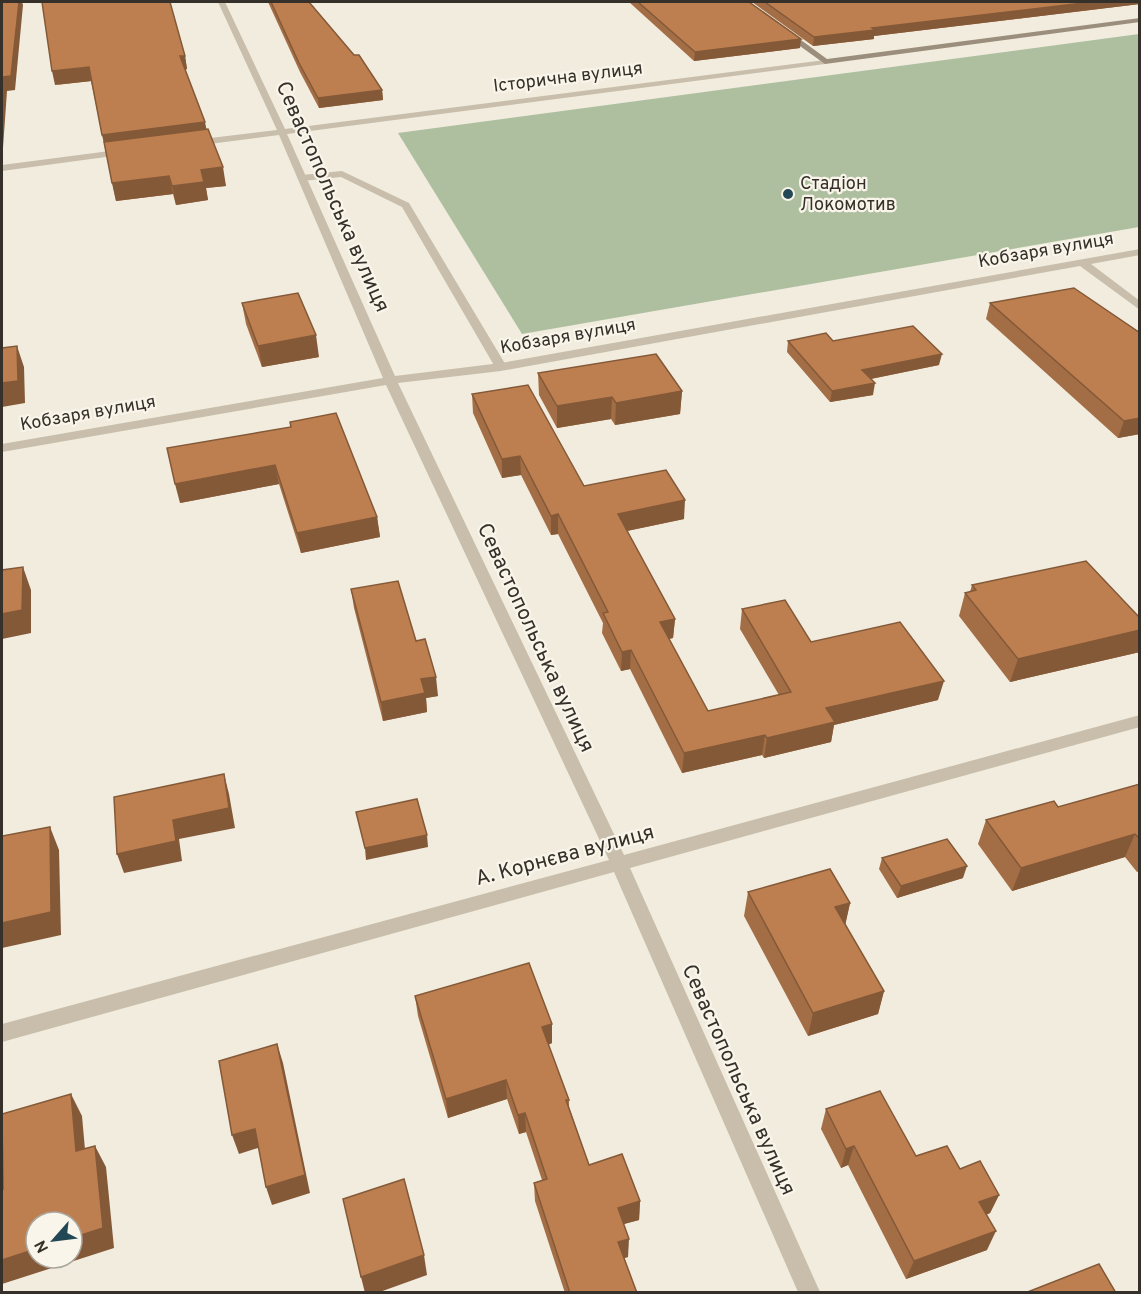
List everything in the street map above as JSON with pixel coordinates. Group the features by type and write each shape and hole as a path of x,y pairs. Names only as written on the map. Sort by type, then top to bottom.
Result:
{"street":[{"name":"Севастопольська вулиця","path":"221,2 282,132 391,380 620,865 809,1293"},
{"name":"Історична вулиця","path":"180,145 1140,20"},
{"path":"772,22 825,62"},
{"path":"2,168 132,151"},
{"path":"302,178 342,174 409,207 501,367"},
{"name":"Кобзаря вулиця","path":"2,448 391,380 501,367 1140,252"},
{"path":"1083,262 1140,307"},
{"name":"А. Корнєва вулиця","path":"2,1033 1140,721"}],"green space":[{"name":"Стадіон Локомотив","path":"1139,34 1139,227 522,334 398,133"}],"building":[{"path":"2,2 19,2 11,76 3,77 2,92"},
{"path":"42,2 170,2 185,56 180,56 205,122 102,135 89,67 52,71"},
{"path":"271,2 309,2 354,55 359,55 382,90 318,98"},
{"path":"638,2 749,2 801,39 695,52"},
{"path":"765,2 1092,2 814,37"},
{"path":"208,129 223,167 201,170 204,182 172,186 169,176 112,183 104,142"},
{"path":"1074,288 1140,333 1140,418 1124,421 990,303"},
{"path":"298,293 316,335 258,346 242,303"},
{"path":"913,326 942,354 862,370 875,383 832,391 788,341 826,333 833,341"},
{"path":"17,346 18,381 2,383 2,348"},
{"path":"656,354 682,391 616,403 612,397 557,406 538,373"},
{"path":"528,385 584,486 666,470 685,500 618,514 675,619 660,622 708,711 791,692 742,609 785,600 811,642 900,622 944,681 826,708 835,722 767,738 765,735 684,753 631,650 622,652 603,613 608,612 558,514 551,516 520,456 502,459 472,394"},
{"path":"336,413 377,517 297,533 275,465 175,484 167,448 291,427 290,422"},
{"path":"1086,561 1140,618 1140,630 1018,659 965,593 976,590 972,585"},
{"path":"23,567 22,610 2,614 2,570"},
{"path":"398,581 416,641 425,639 436,677 421,679 425,693 381,702 351,589"},
{"path":"224,774 229,808 173,820 176,841 117,854 114,797"},
{"path":"1140,784 1140,839 1135,834 1021,868 986,820 1054,801 1058,807"},
{"path":"417,799 427,835 365,848 356,812"},
{"path":"50,827 51,912 2,923 2,836"},
{"path":"947,839 967,866 901,886 882,858"},
{"path":"830,869 850,903 835,907 884,991 813,1013 748,892"},
{"path":"529,963 552,1024 542,1027 569,1100 566,1100 589,1165 622,1154 640,1201 618,1208 629,1239 618,1242 637,1293 570,1293 534,1183 547,1179 525,1113 518,1115 506,1080 446,1099 415,996"},
{"path":"277,1044 305,1175 266,1187 255,1129 232,1135 219,1061"},
{"path":"880,1091 916,1156 947,1146 960,1169 980,1161 999,1195 979,1202 996,1231 914,1261 854,1146 846,1149 826,1109"},
{"path":"71,1094 76,1151 95,1146 103,1228 84,1234 84,1210 24,1210 24,1253 2,1260 2,1114"},
{"path":"404,1179 424,1255 361,1277 343,1199"},
{"path":"1099,1264 1116,1293 1025,1293"}],"place":[{"name":"Стадіон Локомотив","path":"788,194"}]}
